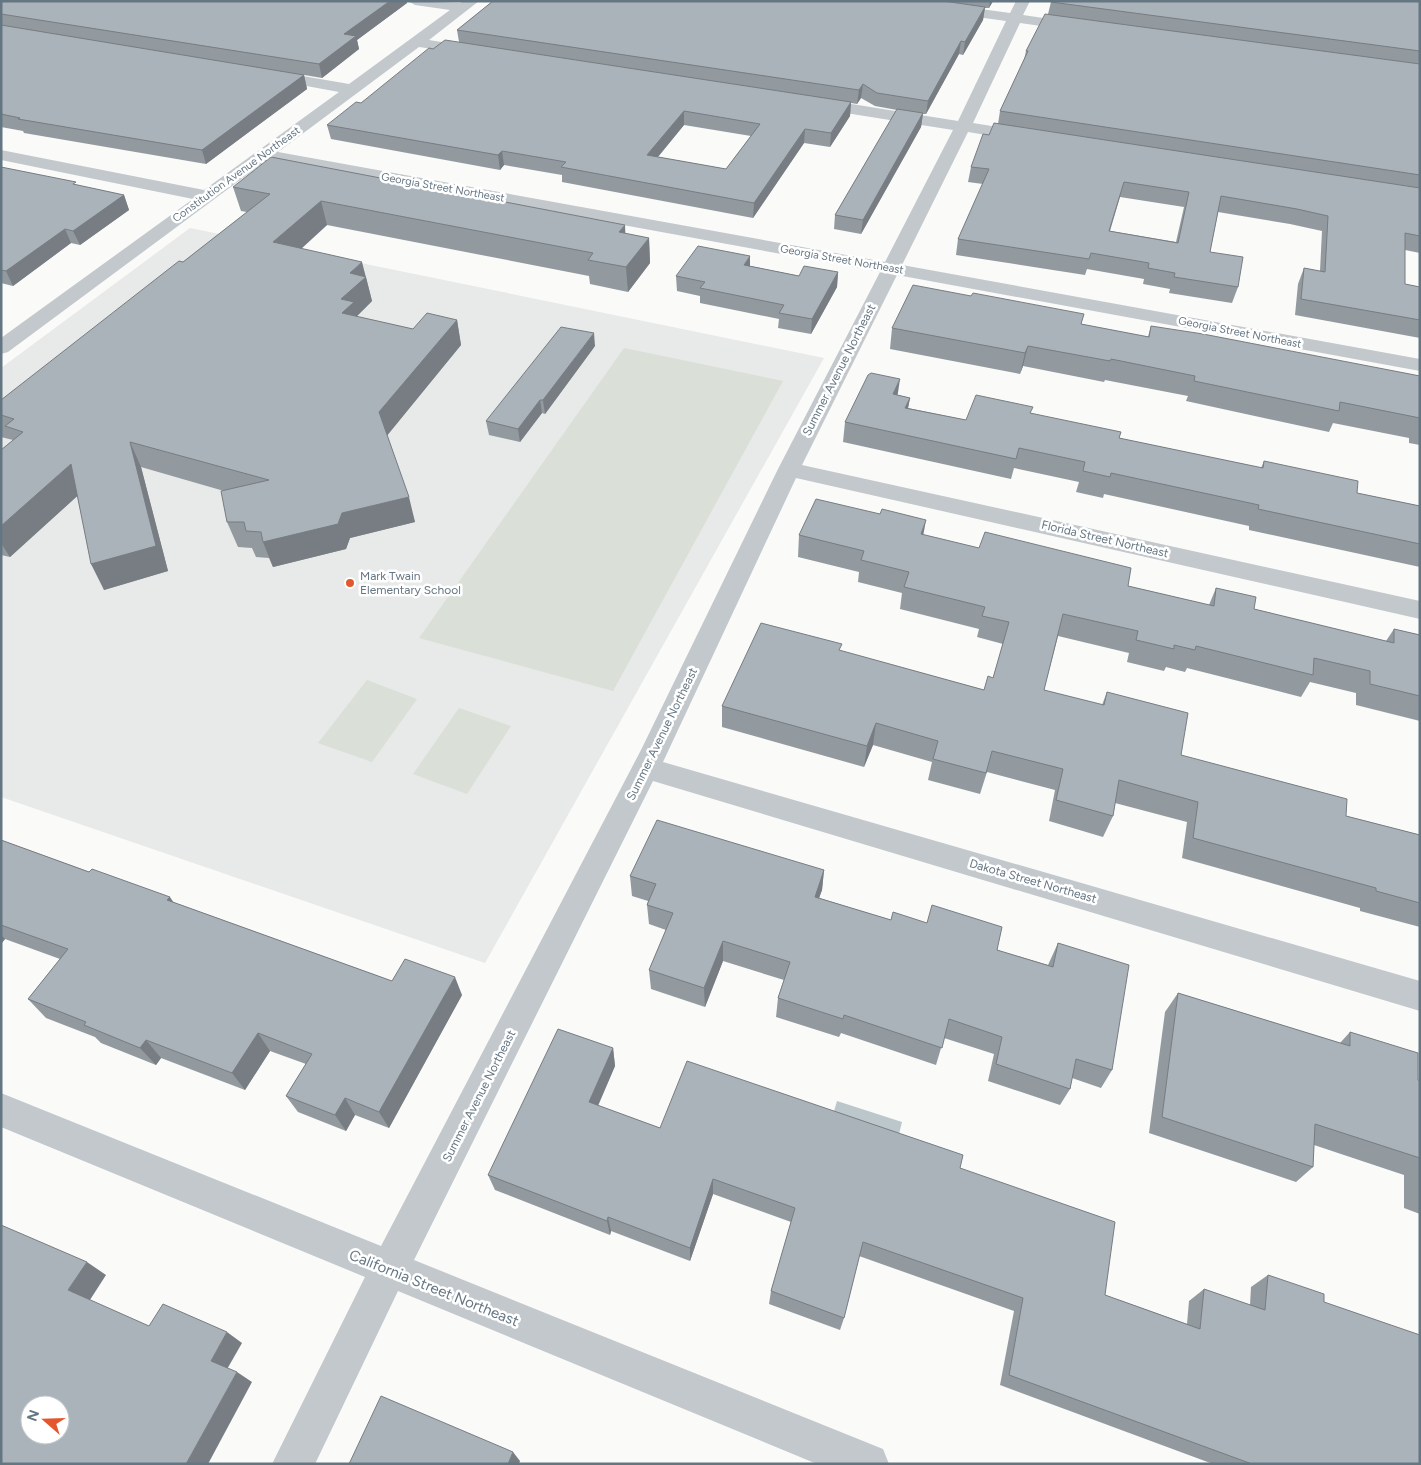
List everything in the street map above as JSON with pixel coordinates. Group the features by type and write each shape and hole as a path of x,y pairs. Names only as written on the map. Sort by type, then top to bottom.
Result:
{"street":[{"path":"415,1 467,5"},
{"path":"890,1 1018,10 1090,28"},
{"name":"Constitution Avenue Northeast","path":"1,348 467,5"},
{"name":"Summer Avenue Northeast","path":"293,1464 646,768 789,469 890,267 963,127 1018,10"},
{"path":"416,42 494,54"},
{"path":"256,73 351,89"},
{"path":"796,101 1048,140"},
{"name":"Georgia Street Northeast","path":"263,154 890,267 1420,366"},
{"path":"1,155 206,196"},
{"path":"1,326 24,331"},
{"name":"Florida Street Northeast","path":"789,469 1420,610"},
{"name":"Dakota Street Northeast","path":"646,768 1420,996"},
{"name":"California Street Northeast","path":"1,1110 868,1464"}],"shaded area":[{"name":"Mark Twain Elementary School","path":"190,228 824,358 485,963 1,797 1,368"},
{"path":"624,348 783,381 613,691 419,638"},
{"path":"367,680 417,699 372,762 318,743"},
{"path":"459,708 511,726 467,794 413,774"},
{"path":"837,1101 902,1122 895,1150 829,1128"}],"building":[{"path":"1,1 390,1 344,34 356,36 319,64 1,14"},
{"path":"493,1 943,1 985,7 965,42 961,41 928,101 877,93 863,84 859,90 457,30"},
{"path":"1420,1 1420,51 1051,2"},
{"path":"1045,14 1420,64 1420,175 1000,111 1028,51 1026,51"},
{"path":"1,25 304,75 202,150 18,119 20,118 1,114"},
{"path":"445,40 851,102 831,133 805,129 754,203 561,167 566,162 502,151 498,155 327,125 356,102 361,103 429,48 433,49","holes":["684,111 760,124 726,169 647,155"]},
{"path":"897,109 923,113 863,220 835,215"},
{"path":"994,123 1420,188 1420,236 1405,233 1405,284 1420,287 1420,320 1301,299 1304,268 1325,272 1328,216 1297,209 1221,196 1210,252 1243,257 1238,287 1174,277 1175,273 1148,268 1149,263 1091,253 1089,259 958,239 989,169 971,167 983,134 989,135","holes":["1124,182 1189,192 1178,243 1109,231"]},
{"path":"271,157 625,225 619,232 649,238 626,267 588,260 593,253 321,201 273,242 362,262 350,273 366,277 341,299 354,302 342,313 413,329 427,313 457,320 379,412 409,497 342,513 338,524 263,542 261,532 246,531 244,522 227,522 221,491 269,480 130,442 156,546 91,564 71,464 1,526 1,450 23,432 5,426 14,419 1,415 1,400 179,261 183,262 270,194 233,187"},
{"path":"1,167 76,182 73,184 124,195 73,231 65,229 6,271 1,270"},
{"path":"698,246 750,256 744,265 799,276 804,266 838,272 812,319 779,313 784,305 700,288 705,282 676,276"},
{"path":"913,285 971,296 973,293 1084,314 1081,324 1149,337 1151,326 1203,334 1420,376 1420,418 1340,402 1339,411 1194,381 1195,376 1111,359 1110,361 1028,346 1025,353 892,328"},
{"path":"561,327 594,333 543,400 540,400 518,429 486,421"},
{"path":"871,373 900,379 893,394 910,398 905,408 966,420 976,395 1033,407 1030,413 1121,432 1119,438 1263,468 1264,461 1358,481 1357,493 1420,506 1420,544 1258,509 1259,505 1111,473 1110,477 1083,471 1085,462 1019,448 1016,459 845,422 868,375"},
{"path":"816,499 880,514 882,509 926,520 921,534 979,548 985,532 1131,568 1128,586 1214,606 1216,588 1256,597 1254,609 1394,643 1394,629 1420,635 1420,696 1370,684 1370,671 1314,658 1313,675 1196,646 1195,650 1174,645 1174,649 1136,640 1138,631 1063,614 1044,690 1104,705 1107,692 1188,713 1181,755 1347,799 1346,816 1420,835 1420,903 1376,891 1376,888 1193,838 1198,802 1119,780 1113,816 1056,800 1063,769 992,751 986,773 933,759 938,741 876,723 867,746 722,706 761,623 842,644 839,650 984,690 988,676 993,678 1009,622 982,616 985,607 904,587 909,572 861,560 864,551 799,535"},
{"path":"657,820 824,870 815,897 891,920 893,912 927,923 932,905 1002,927 997,950 1053,967 1058,943 1129,965 1112,1070 1076,1059 1070,1089 996,1064 1002,1037 949,1019 942,1048 844,1015 843,1019 778,998 790,962 723,941 704,988 649,970 673,913 647,905 656,884 630,876"},
{"path":"1,840 89,872 92,869 170,897 167,900 392,981 405,959 455,977 379,1112 345,1098 335,1115 286,1096 312,1054 258,1033 232,1073 146,1040 140,1048 84,1025 86,1022 28,999 68,949 1,925"},
{"path":"1178,993 1350,1046 1350,1032 1418,1053 1420,1158 1315,1124 1313,1167 1162,1117"},
{"path":"558,1029 613,1048 589,1102 660,1128 687,1061 963,1155 960,1168 1115,1222 1105,1295 1200,1329 1204,1289 1265,1310 1268,1275 1324,1294 1324,1302 1420,1335 1420,1464 1252,1464 1009,1375 1023,1298 863,1242 844,1318 771,1291 795,1208 713,1179 690,1248 608,1217 607,1221 488,1175"},
{"path":"1,1225 87,1262 68,1290 149,1326 163,1304 227,1332 211,1361 237,1372 186,1464 1,1464"},
{"path":"381,1396 513,1452 508,1464 349,1464"}],"place":[{"name":"Mark Twain Elementary School","path":"350,583"}]}
